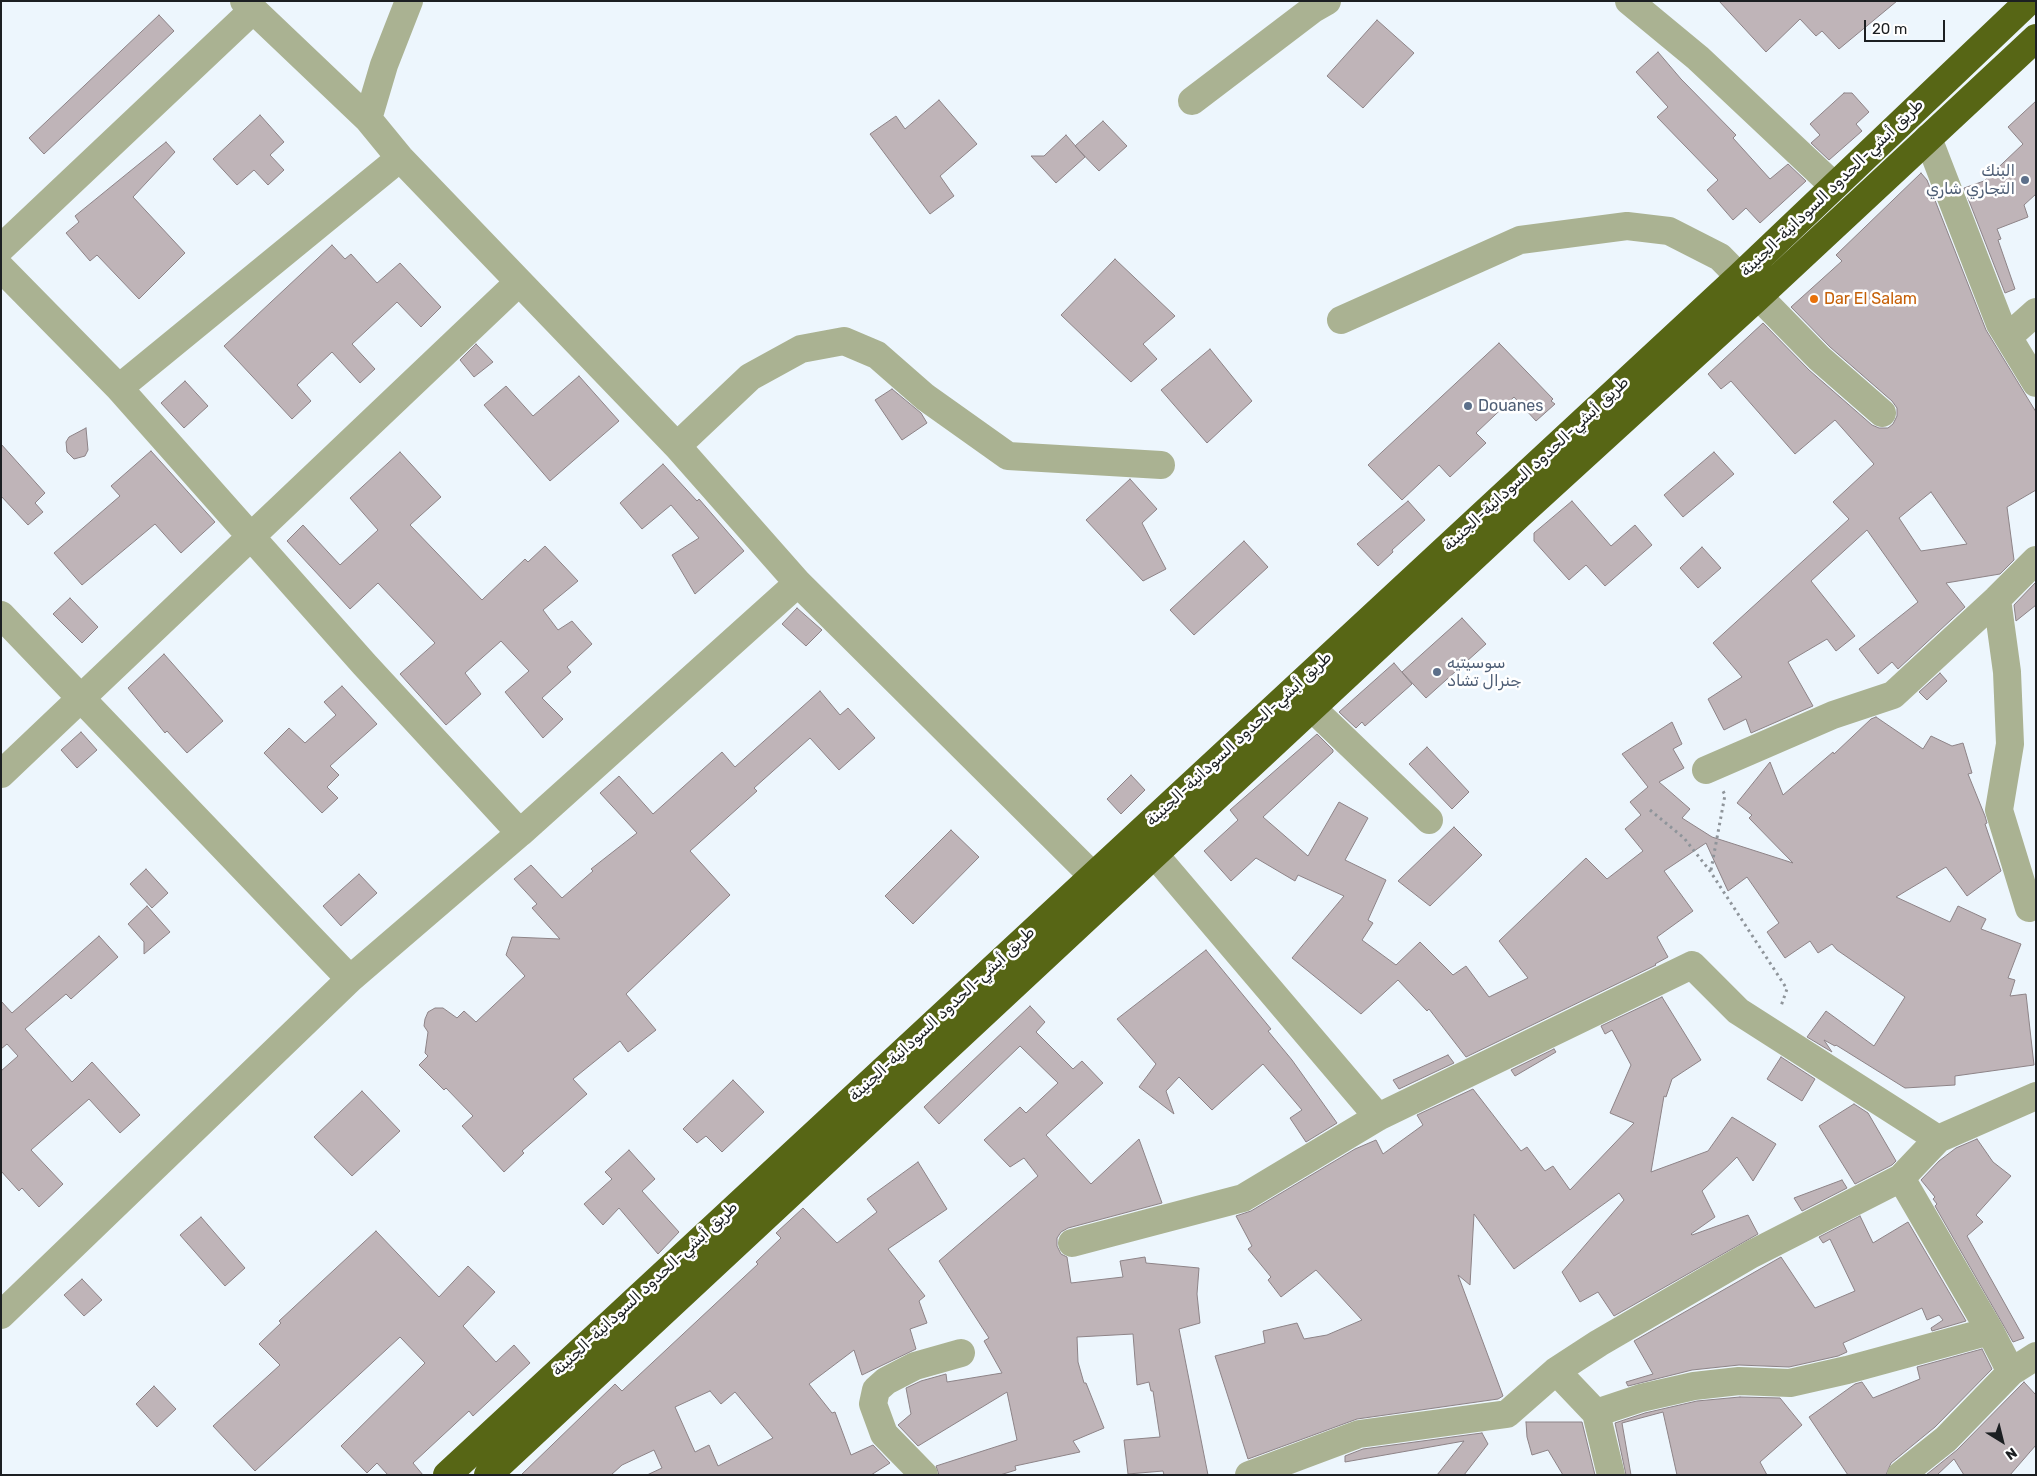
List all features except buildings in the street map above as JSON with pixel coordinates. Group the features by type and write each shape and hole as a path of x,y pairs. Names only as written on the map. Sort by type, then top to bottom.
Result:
{"highway":[{"name":"طريق أبشي-الحدود السودانية-الجنينة","path":"447,1475 593,1336 1739,277 2029,1"},
{"path":"488,1475 1518,516 2034,42"},
{"path":"593,1336 616,1356"}],"street":[{"path":"368,119 384,65 409,1"},
{"path":"1192,101 1313,9 1327,1"},
{"path":"1629,1 1698,58 1834,186"},
{"path":"1,248 249,6 368,119 400,158 677,446 798,582 1112,895"},
{"path":"2008,20 2034,42"},
{"path":"1928,138 2000,324 2036,383"},
{"path":"119,388 400,158"},
{"path":"1341,320 1520,240 1627,226 1669,231 1720,257 1757,298 1819,358 1882,413"},
{"path":"1,268 119,388 364,664 520,833"},
{"path":"1,774 82,700 519,282"},
{"path":"2008,337 2036,312"},
{"path":"677,446 750,377 801,349 844,341 877,355 925,397 1008,456 1161,465"},
{"path":"1706,770 1833,715 1892,695 1997,600 2036,560"},
{"path":"1,1315 350,979 520,833 798,582"},
{"path":"1997,600 2007,672 2010,744 1999,810 2029,908"},
{"path":"1,615 350,979"},
{"path":"1312,708 1429,820"},
{"path":"1155,855 1378,1117"},
{"path":"1072,1243 1243,1198 1378,1117 1692,966 1738,1011 1938,1139"},
{"path":"1249,1475 1359,1434 1507,1414 1556,1371 1599,1343 1752,1254 1901,1178 1938,1139 2036,1096"},
{"path":"1901,1178 1990,1331 2011,1372"},
{"path":"1596,1413 1641,1398 1694,1386 1739,1381 1790,1383 1864,1366 1990,1331"},
{"path":"924,1475 884,1434 873,1404 876,1390 886,1381 915,1366 961,1353"},
{"path":"1901,1475 1946,1439 2011,1372 2036,1356"},
{"path":"1556,1371 1596,1413 1611,1475"}],"path":[{"path":"1706,770 1725,795 1710,871"},
{"path":"1650,810 1684,838 1710,871 1787,989 1772,1032"}],"place":[{"name":"البنك التجاري شاري","path":"2025,180"},
{"name":"Dar El Salam","path":"1814,299"},
{"name":"Douanes","path":"1468,406"},
{"name":"سوسيتيه جنرال تشاد","path":"1437,672"}]}
